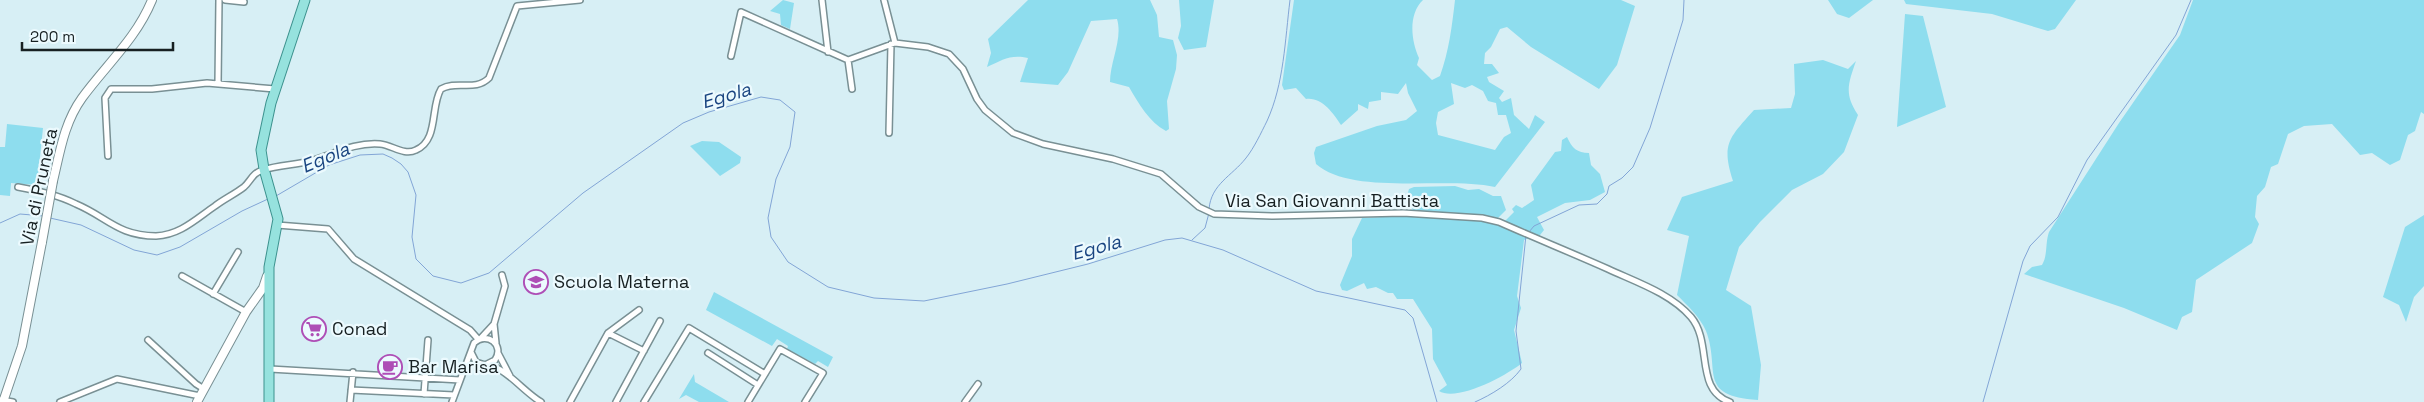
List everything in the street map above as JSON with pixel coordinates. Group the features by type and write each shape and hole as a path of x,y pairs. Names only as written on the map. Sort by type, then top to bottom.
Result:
{"main road":[{"name":"Via di Pruneta","path":"2,401 22,346 53,181 64,133 82,98 128,42 139,26 152,0"},
{"path":"201,396 246,312 263,288 269,266 278,226 277,208 264,169 262,144 275,89 305,0"},
{"path":"269,266 269,402"},
{"path":"254,301 266,289 269,283"},
{"path":"254,301 262,298 266,300 270,312"}],"street":[{"path":"218,84 219,0"},
{"path":"226,0 244,2"},
{"path":"18,187 64,198 114,226 132,233 158,236 169,234 187,227 244,186 254,174 264,169 312,161 360,144 380,144 406,152 416,150 429,138 437,97 441,89 452,84 479,86 489,78 510,19 517,6 580,0"},
{"path":"822,0 828,52"},
{"path":"884,0 893,44 889,132"},
{"path":"731,56 741,12 848,60 893,44"},
{"name":"Via San Giovanni Battista","path":"893,44 928,47 949,54 963,69 977,99 985,110 1013,133 1044,144 1113,159 1160,174 1199,208 1212,213 1273,216 1364,212 1452,215 1492,220 1524,232 1672,300 1690,317 1700,331 1705,348 1706,374 1711,389 1730,402"},
{"path":"848,60 852,90"},
{"path":"108,156 105,98 110,90 152,89 207,83 275,89"},
{"path":"278,226 328,229 354,259 470,330 480,339 489,338 496,343"},
{"path":"213,294 238,252"},
{"path":"182,276 246,312"},
{"path":"502,276 505,286 494,324 496,343 498,353 514,382"},
{"path":"570,402 608,333 640,310"},
{"path":"616,402 660,322"},
{"path":"452,402 474,343 494,324"},
{"path":"644,402 689,328 765,374"},
{"path":"608,333 644,351"},
{"path":"148,340 196,384 201,396"},
{"path":"424,394 428,340"},
{"path":"748,402 780,348 823,373 805,402"},
{"path":"471,352 473,360 480,364"},
{"path":"488,365 495,360 498,353"},
{"path":"708,353 758,386"},
{"path":"727,366 734,355"},
{"path":"466,365 488,365 501,370 541,402"},
{"path":"270,369 353,372 460,380"},
{"path":"350,402 353,372"},
{"path":"60,402 116,379 201,396"},
{"path":"965,402 978,384"},
{"path":"351,390 454,395"},
{"path":"2,401 13,402"}],"shaded area":[{"path":"783,0 794,3 790,29 781,25 780,14 770,11"},
{"path":"1028,0 1150,0 1157,15 1159,37 1173,40 1177,55 1176,69 1167,101 1169,129 1166,131 1149,118 1129,87 1110,82 1118,34 1117,19 1091,21 1068,72 1058,85 1020,82 1028,58 1012,57 987,67 991,53 988,39"},
{"path":"1179,0 1214,0 1206,47 1184,50 1178,38 1181,26"},
{"path":"1294,0 1423,0 1415,13 1412,28 1414,44 1419,58 1417,65 1432,80 1440,76 1446,57 1455,0 1621,0 1635,6 1617,65 1599,89 1531,47 1507,27 1500,29 1491,47 1485,53 1484,64 1492,64 1499,73 1487,77 1489,82 1504,91 1499,98 1502,102 1511,98 1514,115 1529,129 1535,115 1545,122 1495,187 1475,184 1376,182 1352,180 1332,174 1316,164 1314,153 1316,147 1377,126 1406,120 1417,111 1408,93 1406,83 1398,94 1381,92 1381,100 1369,102 1368,109 1358,104 1358,110 1341,125 1331,111 1322,103 1306,99 1296,88 1284,90 1282,85","holes":["1451,83 1465,88 1472,85 1483,91 1488,101 1496,103 1498,115 1506,115 1511,133 1504,137 1495,150 1438,135 1436,123 1438,112 1454,104"]},
{"path":"1828,0 1873,0 1849,18 1837,14"},
{"path":"1904,0 2076,0 2055,29 2048,31 1992,14 1906,4"},
{"path":"2193,0 2424,0 2424,114 2421,112 2415,131 2408,135 2400,160 2390,165 2372,153 2360,155 2332,124 2304,126 2288,134 2278,164 2271,167 2265,187 2257,196 2255,217 2259,224 2252,243 2196,280 2192,312 2182,317 2177,330 2124,308 2024,274 2032,267 2042,265 2049,232 2119,123 2180,35"},
{"path":"1905,14 1923,16 1946,107 1897,127"},
{"path":"1823,60 1848,69 1856,61 1849,83 1849,95 1858,115 1844,152 1823,174 1792,190 1760,222 1739,247 1726,290 1751,306 1761,365 1758,400 1739,397 1726,393 1718,387 1714,379 1710,345 1706,331 1697,316 1677,295 1689,236 1667,230 1682,197 1733,181 1728,158 1730,142 1738,128 1754,110 1791,108 1795,94 1794,64"},
{"path":"7,124 43,128 37,185 11,183 10,196 0,195 0,147 5,147"},
{"path":"1567,137 1575,149 1589,153 1591,165 1600,174 1605,192 1590,200 1565,203 1537,217 1544,230 1536,240 1529,238 1524,240 1517,296 1521,308 1514,330 1522,363 1481,386 1457,393 1439,391 1447,385 1433,359 1432,329 1413,299 1397,299 1393,293 1388,293 1376,287 1367,289 1364,283 1347,291 1342,290 1340,285 1352,256 1352,239 1362,218 1402,216 1413,210 1406,199 1409,189 1414,187 1455,186 1468,190 1479,189 1493,196 1501,196 1506,210 1498,218 1505,221 1514,212 1512,209 1516,205 1522,208 1534,200 1531,185 1555,152 1561,151 1562,140"},
{"path":"702,141 719,142 741,157 740,163 720,176 690,146"},
{"path":"2424,215 2424,286 2414,297 2406,322 2399,305 2383,297 2405,227"},
{"path":"714,292 833,357 828,367 818,361 815,364 787,349 788,346 777,339 772,346 706,310"},
{"path":"694,374 695,382 729,402 699,402 686,395 679,399"}],"waterway":[{"path":"1209,209 1211,200 1218,187 1252,150 1273,107 1283,62 1290,0"},
{"path":"1529,232 1534,226 1579,205 1597,204 1607,194 1609,186 1622,178 1633,167 1650,128 1683,20 1684,0"},
{"path":"1983,402 2023,261 2030,246 2058,217 2087,160 2176,35 2191,0"},
{"name":"Egola","path":"276,196 329,165 360,155 383,154 392,158 408,172 416,195 412,237 416,259 433,276 461,283 489,273 583,193 683,123 709,112 761,97 780,100 795,112 790,147 776,179 768,218 771,237 788,262 828,287 874,298 924,301 1007,284 1088,264 1165,240 1182,238 1223,250 1316,291 1405,310 1413,318 1437,402"},
{"name":"Egola","path":"50,218 81,225 134,250 157,255 180,247 242,211 268,199"},
{"path":"1192,240 1205,228 1209,213"},
{"name":"Egola","path":"0,223 20,214 44,216"},
{"path":"1475,402 1500,388 1521,369 1516,331 1526,235"}],"place":[{"name":"Scuola Materna","path":"536,282"},
{"name":"Conad","path":"314,329"},
{"name":"Bar Marisa","path":"390,367"}]}
